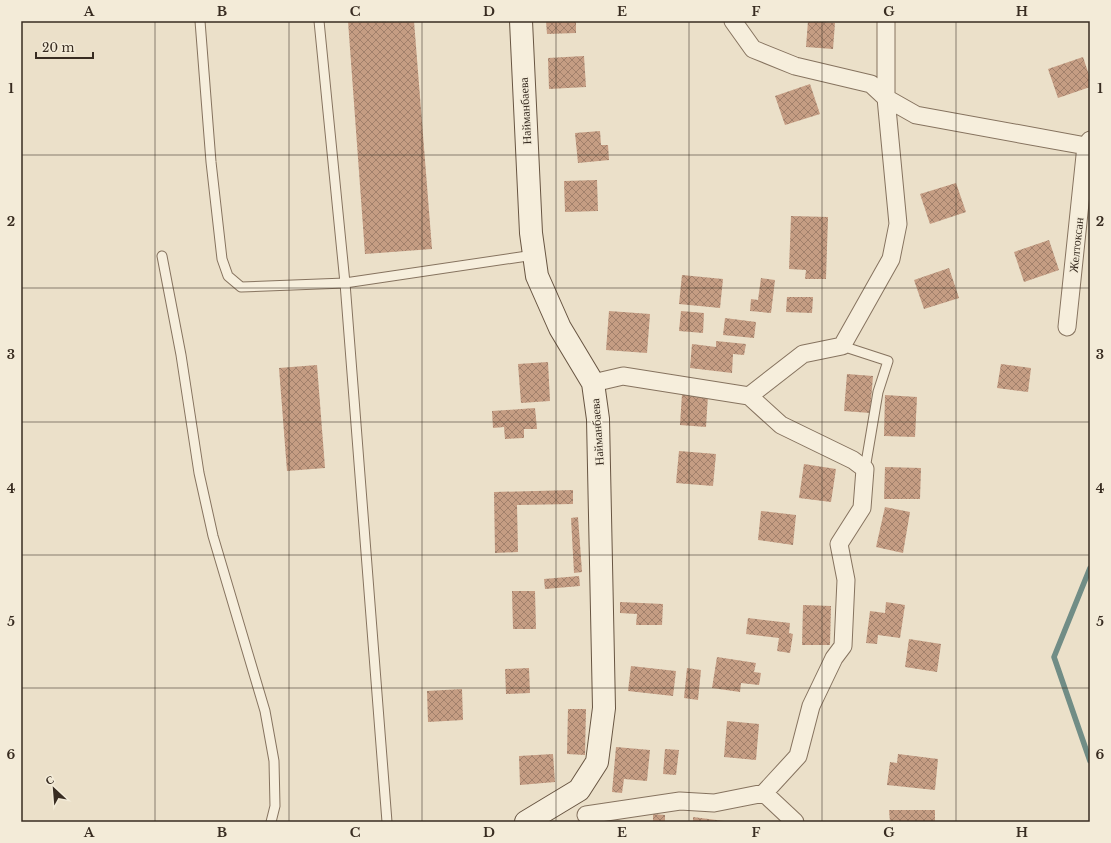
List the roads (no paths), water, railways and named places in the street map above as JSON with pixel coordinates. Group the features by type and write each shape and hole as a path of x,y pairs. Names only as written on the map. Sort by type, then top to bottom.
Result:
{"main road":[{"name":"Найманбаева","path":"521,21 531,233 537,276 560,328 592,383 598,419 604,708 597,762 579,790 526,822"}],"street":[{"path":"733,21 753,49 795,66 871,84 886,98 916,115 1088,143"},
{"path":"749,396 803,354 842,346 890,259 898,224 886,98 886,21"},
{"name":"Желтоксан","path":"1067,327 1088,143"},
{"path":"579,790 586,818 680,800 714,803 764,793 798,756 811,706 834,658 843,646 846,580 840,544 862,508 865,469 852,460 781,425 749,396 623,376 592,383"},
{"path":"764,793 795,822"}],"lane":[{"path":"200,21 211,162 222,259 228,276 241,287 345,283 534,255"},
{"path":"319,21 345,283 387,822"},
{"path":"162,256 181,355 199,473 213,536 265,711 274,761 275,806 271,822"},
{"path":"842,346 888,361 878,392 865,469"}],"waterway":[{"path":"1090,568 1054,657 1090,761"}]}
